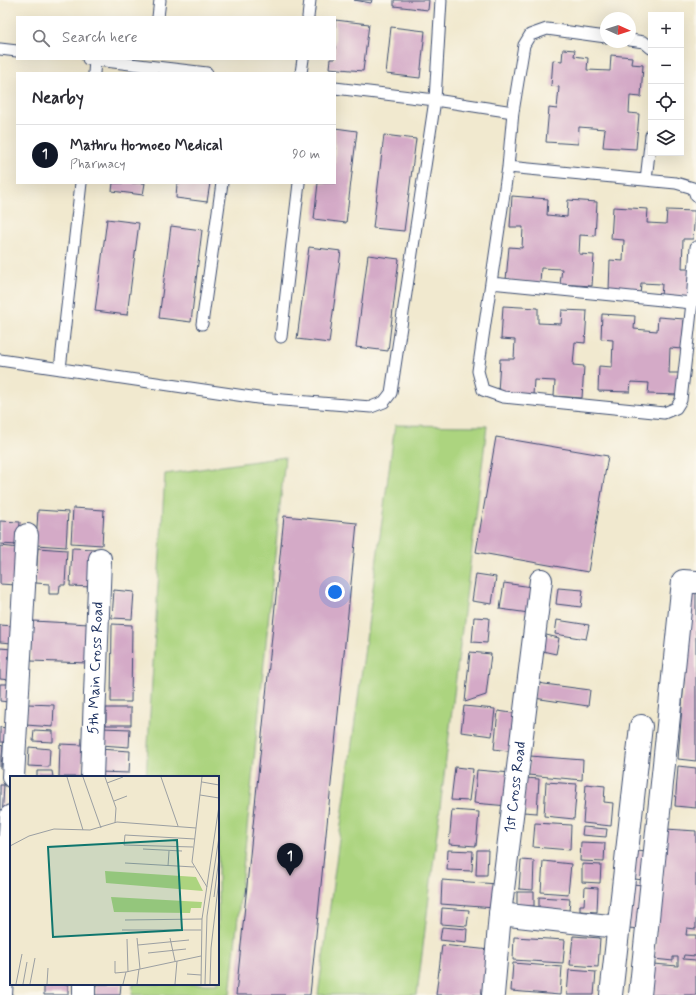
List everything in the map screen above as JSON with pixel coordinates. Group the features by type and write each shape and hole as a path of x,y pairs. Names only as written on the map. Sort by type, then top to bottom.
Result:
{"street":[{"path":"13,776 27,535"},
{"name":"5th Main Cross Road","path":"92,776 100,560"},
{"name":"1st Cross Road","path":"492,995 500,914 541,580"},
{"path":"640,995 683,581 696,582"},
{"path":"611,995 641,726"},
{"path":"1,995 10,834"},
{"path":"500,914 618,927"}],"lane":[{"path":"158,16 160,0"},
{"path":"308,16 310,0"},
{"path":"0,360 258,398 371,406 384,402 391,393 435,100 441,0"},
{"path":"600,36 547,29 530,35 524,45 513,112 508,167 478,371 483,390 504,397 664,413 676,408 681,400 692,303 696,246"},
{"path":"636,41 644,42 648,45"},
{"path":"0,49 16,51"},
{"path":"91,60 94,72"},
{"path":"106,60 153,63 202,72"},
{"path":"301,72 303,60"},
{"path":"336,88 435,100 513,112"},
{"path":"646,180 649,156"},
{"path":"508,167 682,184 694,188 696,196"},
{"path":"60,369 81,184"},
{"path":"202,324 222,184"},
{"path":"281,338 299,184"},
{"path":"491,283 692,303"}],"green space":[{"path":"395,425 487,426 417,995 318,995"},
{"path":"285,457 230,995 132,995 133,985 219,985 219,776 146,776 165,474"}],"building":[{"path":"354,0 372,0 371,3"},
{"path":"394,0 429,0 428,10 394,6"},
{"path":"336,20 369,24 363,71 329,68 330,60 336,60"},
{"path":"391,27 425,31 420,78 386,74"},
{"path":"563,49 575,50 574,56 588,58 587,70 610,71 611,55 632,57 631,64 643,65 641,97 630,96 629,113 639,114 636,149 603,147 605,129 579,127 578,144 546,142 549,108 557,109 559,87 551,86 553,60 562,61"},
{"path":"336,128 357,131 346,223 314,219 318,184 336,184"},
{"path":"384,135 416,139 404,231 373,228"},
{"path":"113,184 145,184 143,195 112,191"},
{"path":"177,184 210,184 207,202 176,198"},
{"path":"512,196 548,199 547,215 567,217 568,200 597,202 595,236 580,235 579,254 594,255 592,286 560,284 562,269 541,268 540,283 506,280 509,247 522,248 523,227 510,227"},
{"path":"613,207 648,209 647,223 666,224 667,210 695,211 693,239 683,239 682,269 692,269 690,298 661,297 662,284 641,283 640,296 609,291 610,260 623,261 624,240 611,239"},
{"path":"107,219 139,223 127,315 95,311"},
{"path":"171,226 202,230 191,322 159,318"},
{"path":"309,247 341,251 329,343 297,339"},
{"path":"368,255 399,259 388,351 356,347"},
{"path":"503,306 538,308 538,323 561,324 562,310 587,311 585,343 575,342 573,365 584,366 582,398 554,396 555,381 534,380 533,395 498,393 500,359 514,359 515,340 501,339"},
{"path":"602,314 635,316 634,329 657,331 658,317 684,319 682,349 670,348 669,373 681,373 679,395 648,394 649,383 631,382 630,392 598,391 599,366 612,367 613,340 601,339"},
{"path":"496,437 608,456 588,572 476,552"},
{"path":"73,508 104,510 102,545 71,543"},
{"path":"38,510 68,512 66,547 36,545"},
{"path":"284,516 357,523 310,995 236,995"},
{"path":"0,521 20,522 18,545 0,544"},
{"path":"0,546 20,548 16,585 0,584"},
{"path":"38,548 67,550 65,585 60,585 59,594 49,594 49,584 36,583"},
{"path":"72,548 95,549 92,587 70,586"},
{"path":"476,574 496,577 492,604 472,601"},
{"path":"504,583 532,587 529,613 500,609"},
{"path":"558,588 583,590 581,607 556,604"},
{"path":"691,589 696,589 696,761 678,759"},
{"path":"114,590 134,592 132,619 112,618"},
{"path":"474,617 489,618 487,643 472,642"},
{"path":"557,620 589,625 586,639 555,634"},
{"path":"33,621 89,624 88,663 31,661"},
{"path":"112,624 132,625 131,702 111,702"},
{"path":"0,625 13,626 12,643 0,642"},
{"path":"542,634 559,638 556,654 538,650"},
{"path":"0,648 12,649 10,680 0,679"},
{"path":"470,652 491,654 486,695 465,702"},
{"path":"537,683 590,690 588,706 534,698"},
{"path":"0,684 10,684 8,702 0,701"},
{"path":"28,704 54,705 53,727 26,725"},
{"path":"464,706 495,709 492,736 461,732"},
{"path":"106,708 131,708 131,725 106,725"},
{"path":"498,711 518,714 514,752 494,749"},
{"path":"0,727 6,728 5,742 0,742"},
{"path":"102,728 130,729 129,747 101,745"},
{"path":"34,730 53,731 53,742 33,741"},
{"path":"60,744 83,745 82,776 59,776"},
{"path":"0,745 3,746 1,768 0,768"},
{"path":"29,747 50,749 49,767 28,766"},
{"path":"99,749 130,751 129,773 98,772"},
{"path":"530,756 583,760 582,780 528,775"},
{"path":"678,766 696,768 696,808 675,806"},
{"path":"455,767 473,769 469,801 451,800"},
{"path":"477,770 511,773 508,806 474,803"},
{"path":"37,771 52,771 53,776 37,776"},
{"path":"525,778 539,779 537,813 523,812"},
{"path":"546,782 577,784 574,819 544,816"},
{"path":"586,784 605,786 604,802 613,803 611,826 583,823"},
{"path":"0,785 4,785 2,818 0,818"},
{"path":"452,810 479,812 476,846 449,844"},
{"path":"535,823 571,825 570,850 533,847"},
{"path":"583,827 607,829 606,837 582,835"},
{"path":"666,829 696,831 696,929 687,928 686,935 696,935 696,956 684,955 683,959 696,960 696,995 650,995 653,964 678,966 678,957 673,957 673,961 654,959"},
{"path":"581,842 605,843 604,862 580,861"},
{"path":"448,850 473,851 472,871 447,870"},
{"path":"477,850 488,850 487,875 476,875"},
{"path":"637,851 646,852 644,880 634,879"},
{"path":"521,860 534,861 533,890 519,889"},
{"path":"543,861 571,864 568,894 541,892"},
{"path":"582,864 601,865 600,883 582,882"},
{"path":"442,880 497,884 495,908 441,904"},
{"path":"632,884 643,885 640,929 628,928"},
{"path":"585,887 598,888 597,912 580,911 580,905 584,905"},
{"path":"517,892 534,892 534,906 517,906"},
{"path":"539,897 570,899 569,911 539,909"},
{"path":"442,908 469,910 467,926 441,924"},
{"path":"442,927 467,929 466,943 440,940"},
{"path":"573,936 600,938 598,967 570,965"},
{"path":"514,937 565,940 563,963 513,960"},
{"path":"442,945 490,950 485,995 436,995"},
{"path":"513,963 562,967 560,995 511,991"},
{"path":"569,970 596,972 594,995 567,995"},
{"path":"44,985 68,985 68,995 44,995"},
{"path":"96,985 121,985 120,995 95,995"}],"place":[{"name":"Mathru Homoeo Medical","path":"290,876"}]}
